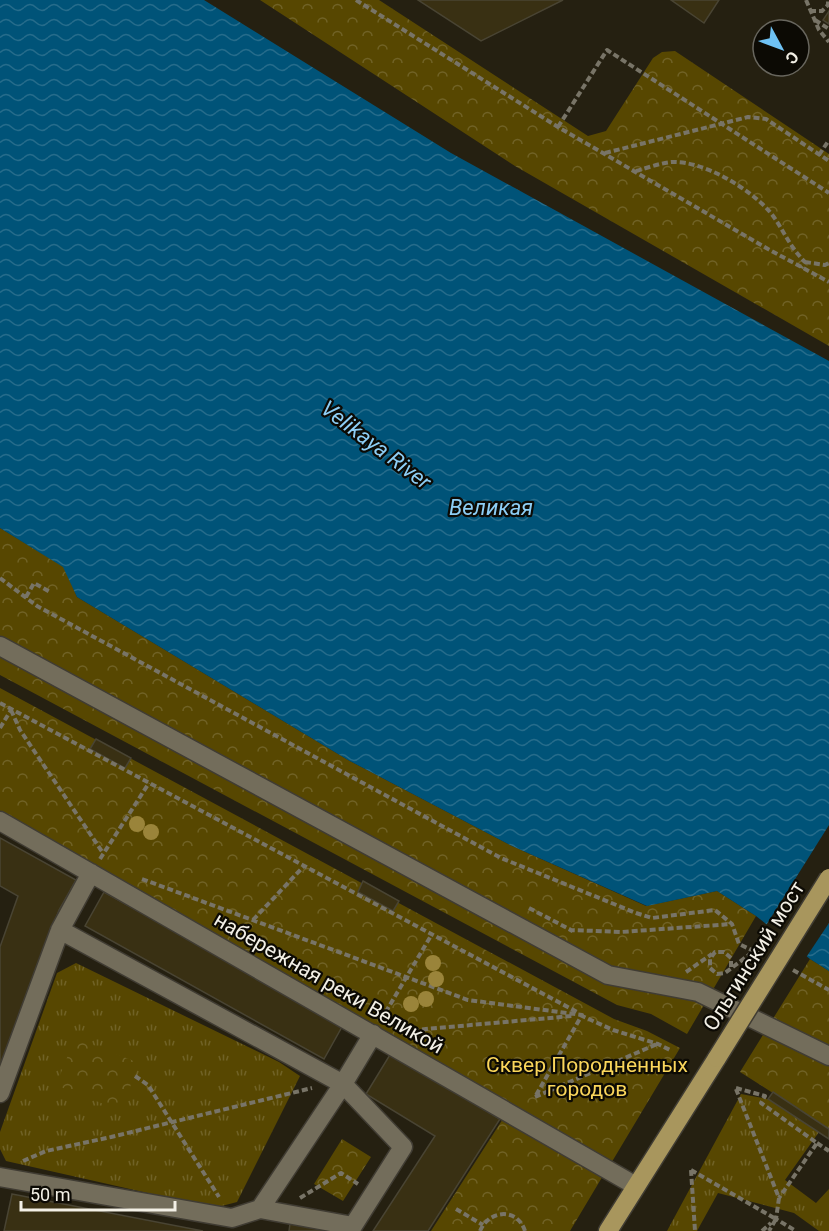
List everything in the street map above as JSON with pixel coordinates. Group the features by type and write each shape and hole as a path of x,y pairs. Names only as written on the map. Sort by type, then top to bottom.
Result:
{"main road":[{"name":"Ольгинский мост","path":"608,1231 829,878"}],"street":[{"path":"0,646 608,975 698,992 829,1056"},
{"name":"набережная реки Великой","path":"0,820 100,869 373,1034 636,1186"},
{"path":"0,1094 60,930 100,869"},
{"path":"0,1177 232,1218 268,1211 353,1226 403,1147 340,1083 60,930"},
{"path":"268,1211 340,1083 373,1034"}],"path":[{"path":"356,0 558,127 829,282"},
{"path":"806,0 819,30 829,42"},
{"path":"810,11 822,11 828,5 828,0"},
{"path":"815,20 829,29"},
{"path":"558,127 607,50 829,193"},
{"path":"605,153 748,117 766,119 829,161"},
{"path":"819,155 829,140"},
{"path":"636,171 672,162 707,169 732,182 770,213 792,249 804,262 829,263"},
{"path":"801,268 804,262"},
{"path":"0,578 47,611 501,858 636,914 652,918 715,910 732,924 739,944"},
{"path":"26,597 34,583 50,592"},
{"path":"0,703 582,1015 613,1030 658,1044 672,1051"},
{"path":"0,728 11,709"},
{"path":"11,709 20,730 103,853"},
{"path":"100,869 97,862 149,783"},
{"path":"253,920 304,866"},
{"path":"142,879 468,1000 582,1015"},
{"path":"560,949 571,930 621,932 732,924"},
{"path":"373,1034 432,934"},
{"path":"715,952 710,959 710,968 717,974 725,973 755,950"},
{"path":"699,962 715,952 724,952 731,958 731,967"},
{"path":"373,1034 582,1015"},
{"path":"582,1015 535,1096 658,1044"},
{"path":"135,1076 148,1085 232,1218"},
{"path":"18,1163 46,1151 340,1083"},
{"path":"779,1198 736,1088 765,1096 761,1103 829,1151"},
{"path":"769,1231 776,1219 779,1198 817,1143"},
{"path":"695,1231 691,1170 796,1231"},
{"path":"268,1211 341,1173 374,1194"},
{"path":"456,1209 483,1225"},
{"path":"480,1231 483,1225 495,1215 503,1214 518,1220 525,1231"},
{"path":"762,1231 776,1219"}],"green space":[{"path":"260,0 379,0 588,136 606,131 653,58 662,52 675,51 829,154 829,346 515,166"},
{"path":"0,528 64,567 77,597 348,760 512,846 646,906 717,891 756,916 687,1034 651,1014 617,1005 0,675"},
{"name":"Сквер Породненных городов","path":"0,688 614,1019 647,1031 680,1048 610,1165 0,814"},
{"path":"810,959 829,971 829,1129 740,1072"},
{"path":"76,963 279,1062 300,1076 237,1202 214,1208 6,1161 0,1149 0,1132 57,973"},
{"path":"75,1038 139,1063 121,1111 56,1085"},
{"path":"741,1094 768,1099 819,1132 785,1180 816,1203 829,1189 829,1231 819,1231 794,1213 718,1193 697,1231 667,1231"},
{"path":"508,1111 607,1169 570,1231 431,1231"},
{"path":"342,1139 371,1157 343,1201 314,1184"}],"water":[{"name":"Великая","path":"0,0 204,0 451,153 829,361 829,971 810,959 756,916 717,891 647,906 512,846 348,760 77,597 63,567 0,528"}],"pier":[{"path":"829,825 829,923 805,959 765,927"}],"building":[{"path":"418,0 563,0 481,41"},
{"path":"671,0 719,0 704,23"},
{"path":"829,11 829,24 823,20"},
{"path":"96,739 131,758 125,768 90,749"},
{"path":"0,838 76,880 59,910 0,1068 0,947 18,896 0,886"},
{"path":"363,881 399,901 393,911 358,892"},
{"path":"104,892 343,1025 324,1059 85,926"},
{"path":"391,1053 500,1119 428,1231 373,1231 435,1136 366,1094"},
{"path":"773,1092 829,1129 829,1139 768,1099"},
{"path":"12,1194 203,1231 4,1231"},
{"path":"291,1217 331,1225 330,1231 289,1231"}],"water label":[{"name":"Velikaya River","path":"376,445"}]}
